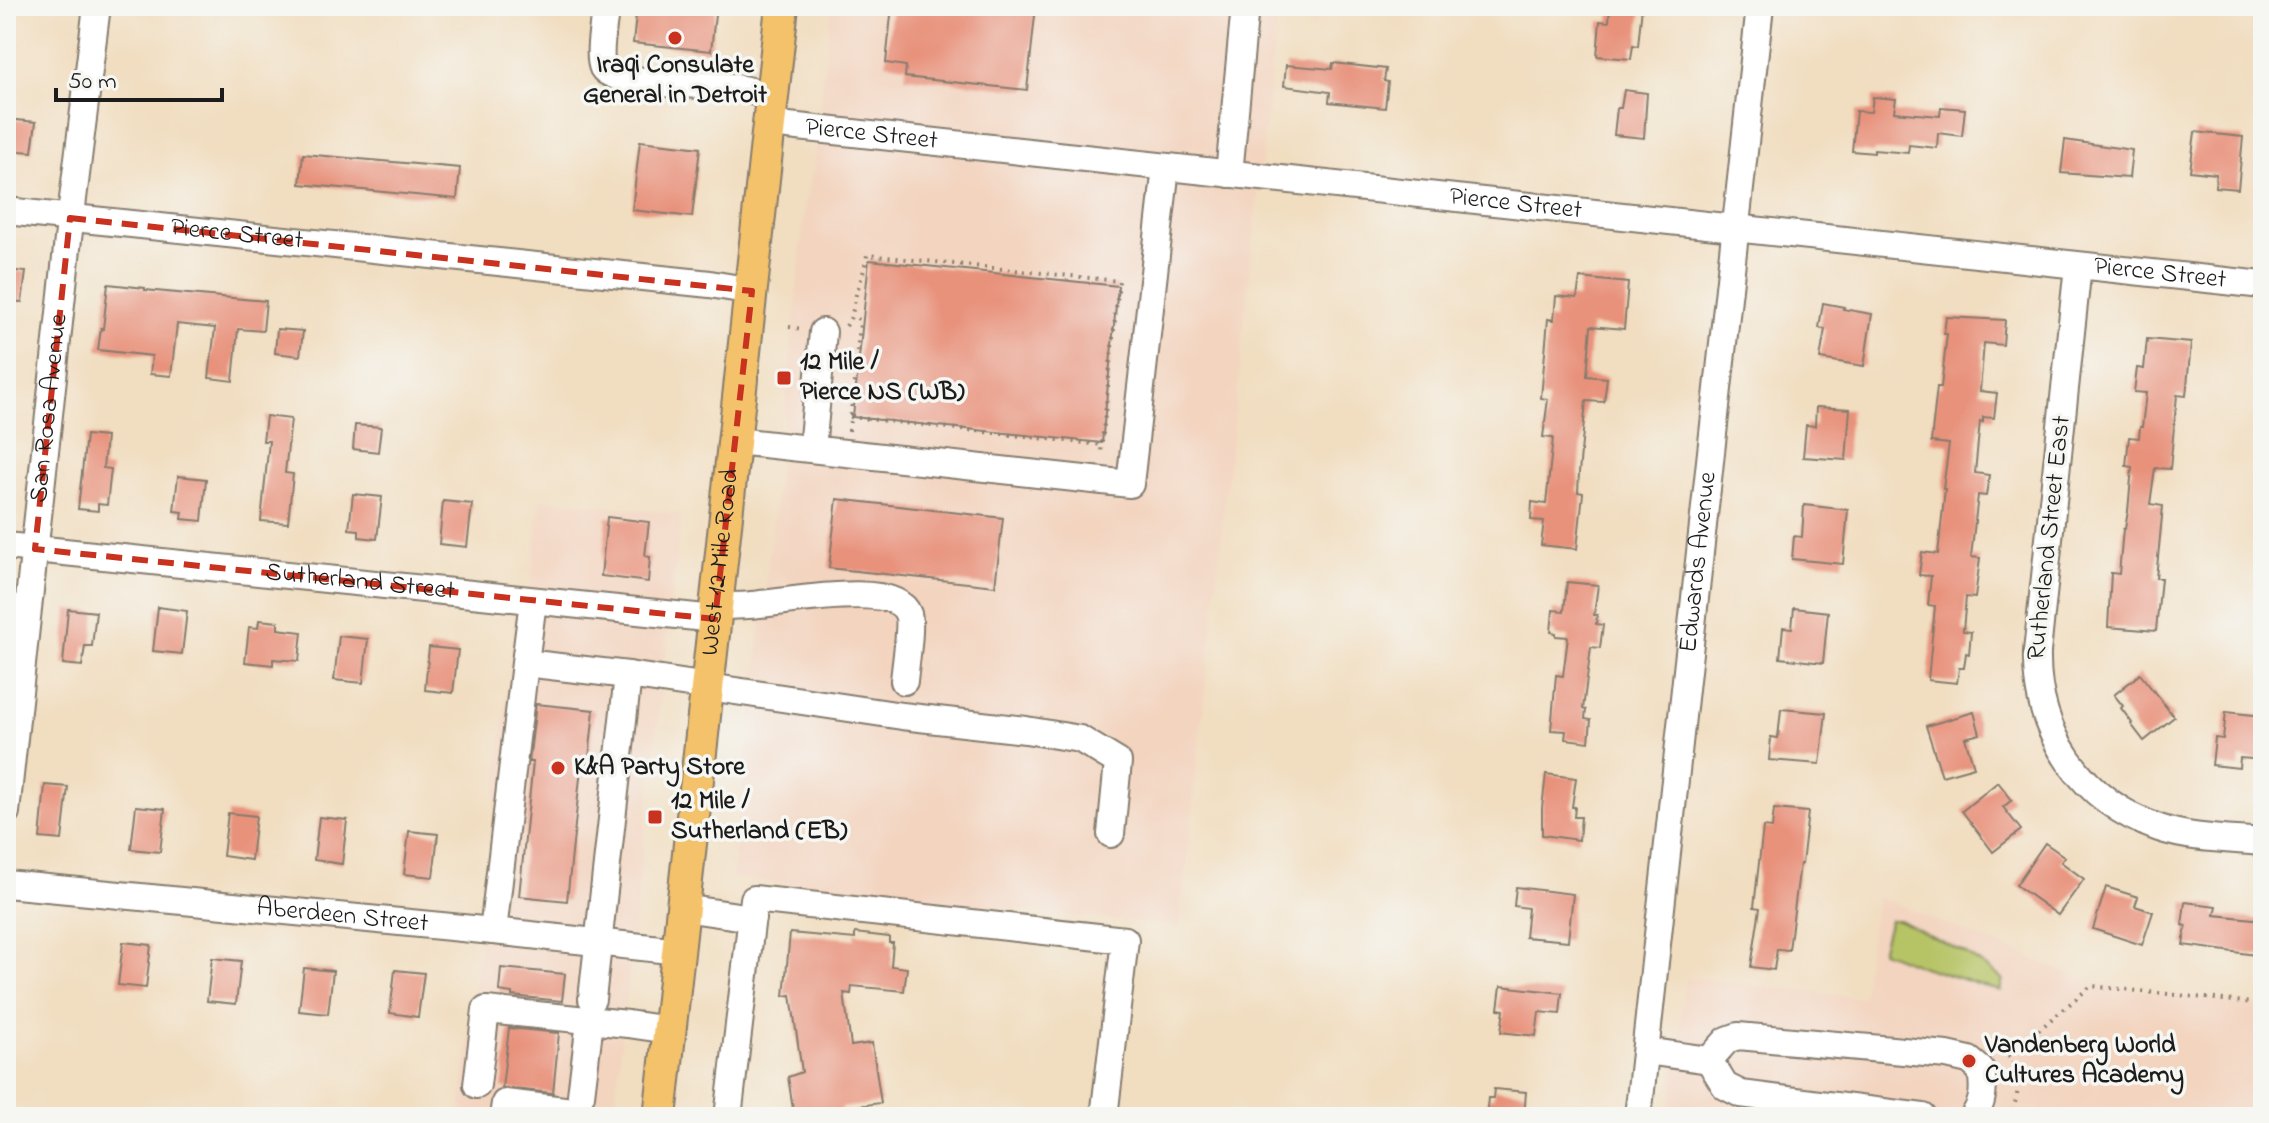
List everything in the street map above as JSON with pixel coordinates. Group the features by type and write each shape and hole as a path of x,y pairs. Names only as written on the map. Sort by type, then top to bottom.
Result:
{"main road":[{"name":"West 12 Mile Road","path":"660,1117 782,6"}],"street":[{"name":"San Rosa Avenue","path":"6,812 70,218 97,6"},
{"name":"Pierce Street","path":"606,6 601,56 602,66 608,74 632,80 731,87 771,110 1166,167 2263,285"},
{"path":"1229,174 1245,6"},
{"name":"Edwards Avenue","path":"1638,1117 1760,6"},
{"path":"736,441 1130,484 1166,167"},
{"name":"Pierce Street","path":"6,211 710,284 752,291"},
{"name":"Rutherland Street East","path":"2078,266 2037,668 2041,703 2050,730 2076,771 2097,793 2119,809 2159,828 2193,835 2263,842"},
{"path":"812,449 823,332"},
{"name":"Sutherland Street","path":"6,546 533,601 716,612 830,595 886,598 902,603 909,615 904,681"},
{"path":"493,931 533,601"},
{"path":"525,663 1080,739 1118,762 1111,834"},
{"path":"503,1117 505,1103 581,1112 583,1106 628,675"},
{"name":"Aberdeen Street","path":"6,884 679,951"},
{"path":"728,1117 754,899 1125,940 1104,1117"},
{"path":"683,908 752,918"},
{"path":"477,1085 486,1010 591,1010 628,1024 669,1030"},
{"path":"1709,1060 1727,1040 1738,1036 1969,1060 1981,1070 1984,1089 1980,1107 1973,1117"},
{"path":"1646,1051 1709,1060"},
{"path":"1709,1060 1725,1086 1741,1094 1846,1112 1923,1117"}],"path":[{"path":"789,327 841,334 853,317 867,255 1119,281 1101,452"},
{"path":"847,453 860,323 854,311"},
{"path":"850,417 1102,445"},
{"path":"2008,1056 2091,986 2263,1004"}],"highlighted area":[{"path":"70,218 752,291 715,619 35,549"}],"shaded area":[{"path":"831,6 1278,6 1180,927 732,878 806,201 813,170"},
{"path":"540,499 681,514 613,1117 460,1117 518,589 530,590"},
{"name":"Vandenberg World Cultures Academy","path":"1877,896 2092,983 2263,1006 2263,1117 1669,1117 1686,977 1862,998"}],"green space":[{"path":"1890,920 1899,920 1965,953 2003,979 2000,991 1881,951"}],"building":[{"path":"637,6 716,6 711,51 633,43"},
{"path":"892,6 1036,6 1027,90 905,77 906,66 886,63"},
{"path":"1610,6 1642,6 1638,46 1633,45 1631,59 1597,56 1600,21 1609,22"},
{"path":"1333,63 1386,69 1385,108 1329,102 1330,92 1284,86 1286,65 1332,69"},
{"path":"1624,90 1647,93 1644,138 1614,135 1617,108 1621,108"},
{"path":"1873,97 1896,99 1894,112 1940,116 1941,107 1965,109 1962,136 1938,133 1937,148 1909,145 1908,153 1852,151 1856,111 1871,112"},
{"path":"6,119 36,122 32,152 6,150"},
{"path":"2195,132 2243,137 2238,189 2215,187 2216,174 2190,171"},
{"path":"2065,140 2132,150 2129,178 2061,173"},
{"path":"640,141 700,148 692,217 632,210"},
{"path":"303,154 460,168 457,199 300,184"},
{"path":"869,260 1118,286 1102,443 853,417"},
{"path":"6,270 26,272 22,302 6,301"},
{"path":"1580,278 1628,283 1624,329 1591,326 1587,376 1607,378 1604,402 1586,401 1579,473 1578,492 1583,493 1577,549 1541,545 1544,521 1531,520 1532,502 1546,504 1553,438 1543,437 1548,399 1541,398 1548,319 1554,320 1556,296 1577,298"},
{"path":"108,284 266,301 263,331 238,329 233,381 209,378 215,328 177,324 171,376 150,374 152,356 98,350"},
{"path":"1823,303 1872,314 1864,366 1820,359 1825,329 1819,328"},
{"path":"1946,317 2005,320 2003,345 1984,343 1980,391 1997,393 1994,418 1983,417 1983,422 1980,421 1975,473 1989,475 1986,496 1978,495 1971,557 1980,558 1975,598 1966,597 1963,631 1971,632 1969,654 1966,653 1964,668 1959,668 1957,683 1928,680 1935,606 1928,605 1931,576 1919,575 1922,552 1938,554 1945,489 1949,444 1931,442 1937,387 1941,387"},
{"path":"277,329 303,331 300,356 275,353"},
{"path":"2147,339 2191,343 2186,396 2177,395 2170,469 2155,468 2150,504 2163,506 2156,578 2161,578 2156,631 2108,627 2111,573 2119,574 2123,529 2128,511 2132,467 2126,466 2129,437 2139,438 2142,427 2146,393 2134,392 2137,368 2144,369"},
{"path":"1816,407 1850,409 1846,460 1803,457 1806,425 1815,426"},
{"path":"266,416 291,419 285,473 293,474 288,523 261,521 269,441 263,441"},
{"path":"355,425 381,427 378,452 353,449"},
{"path":"86,435 106,437 103,468 111,469 107,505 98,504 98,511 78,509"},
{"path":"178,476 206,479 202,521 182,519 183,512 174,511"},
{"path":"353,494 382,497 377,539 359,537 359,530 349,529"},
{"path":"837,499 1003,518 995,586 829,568"},
{"path":"443,501 472,504 467,547 439,544"},
{"path":"1804,505 1848,510 1843,564 1792,559 1794,536 1802,537"},
{"path":"607,517 649,522 645,556 650,557 648,582 601,576"},
{"path":"1567,582 1598,585 1594,615 1597,615 1596,624 1603,625 1600,648 1591,647 1583,709 1586,710 1585,719 1591,720 1589,742 1565,739 1566,731 1551,730 1556,675 1563,676 1568,637 1556,636 1551,632 1553,610 1564,611"},
{"path":"158,607 187,611 182,654 153,651"},
{"path":"1794,608 1828,612 1823,663 1780,658 1783,627 1792,628"},
{"path":"68,609 96,612 92,646 85,646 82,666 63,664"},
{"path":"259,620 278,622 278,629 302,632 299,661 273,659 273,665 245,662 249,627 258,628"},
{"path":"339,636 368,639 363,683 334,680"},
{"path":"429,647 458,650 453,693 425,690"},
{"path":"2140,674 2174,717 2144,741 2114,695"},
{"path":"536,704 594,710 588,768 581,768 567,901 519,896"},
{"path":"1781,709 1826,713 1820,764 1769,760 1771,737 1778,738"},
{"path":"1974,712 1980,734 1965,738 1974,767 1942,776 1926,726"},
{"path":"2226,712 2263,716 2263,760 2240,758 2239,768 2212,765 2215,738 2223,739"},
{"path":"1546,774 1576,778 1572,807 1575,807 1574,817 1581,817 1579,840 1542,835"},
{"path":"1998,782 2012,800 2003,807 2021,830 1993,852 1962,811"},
{"path":"45,785 68,787 62,840 40,838"},
{"path":"136,806 165,809 160,852 131,849"},
{"path":"1774,809 1808,812 1789,950 1777,949 1774,970 1751,967 1760,908 1754,907 1763,827 1772,828"},
{"path":"228,813 256,816 251,860 223,856"},
{"path":"319,817 347,820 342,864 314,860"},
{"path":"409,831 438,834 433,877 404,874"},
{"path":"2045,843 2065,857 2061,862 2084,879 2058,915 2016,885"},
{"path":"1516,887 1573,894 1568,941 1525,937 1528,908 1514,906"},
{"path":"2106,887 2138,897 2135,906 2153,912 2142,945 2093,929"},
{"path":"2185,902 2217,906 2215,915 2263,920 2263,956 2183,945"},
{"path":"790,933 855,939 855,933 889,937 889,943 893,943 891,966 907,968 904,991 852,986 851,994 844,993 851,1046 872,1043 881,1103 841,1108 842,1117 794,1115 788,1077 802,1072 791,995 784,996"},
{"path":"123,942 151,945 146,988 118,985"},
{"path":"212,958 241,961 236,1004 207,1001"},
{"path":"304,968 333,971 328,1014 299,1011"},
{"path":"501,968 565,974 562,1001 512,996 512,993 499,991"},
{"path":"395,970 424,973 418,1017 390,1013"},
{"path":"1501,986 1562,993 1560,1014 1539,1012 1536,1036 1501,1032 1504,1010 1498,1009"},
{"path":"509,1028 559,1033 553,1093 502,1088"},
{"path":"1494,1089 1526,1092 1524,1117 1486,1117 1488,1098 1493,1098"}],"place":[{"name":"Iraqi Consulate General in Detroit","path":"675,38"},
{"name":"12 Mile / Pierce NS (WB)","path":"784,378"},
{"name":"K&A Party Store","path":"558,768"},
{"name":"12 Mile / Sutherland (EB)","path":"655,817"},
{"name":"Vandenberg World Cultures Academy","path":"1969,1061"}]}
